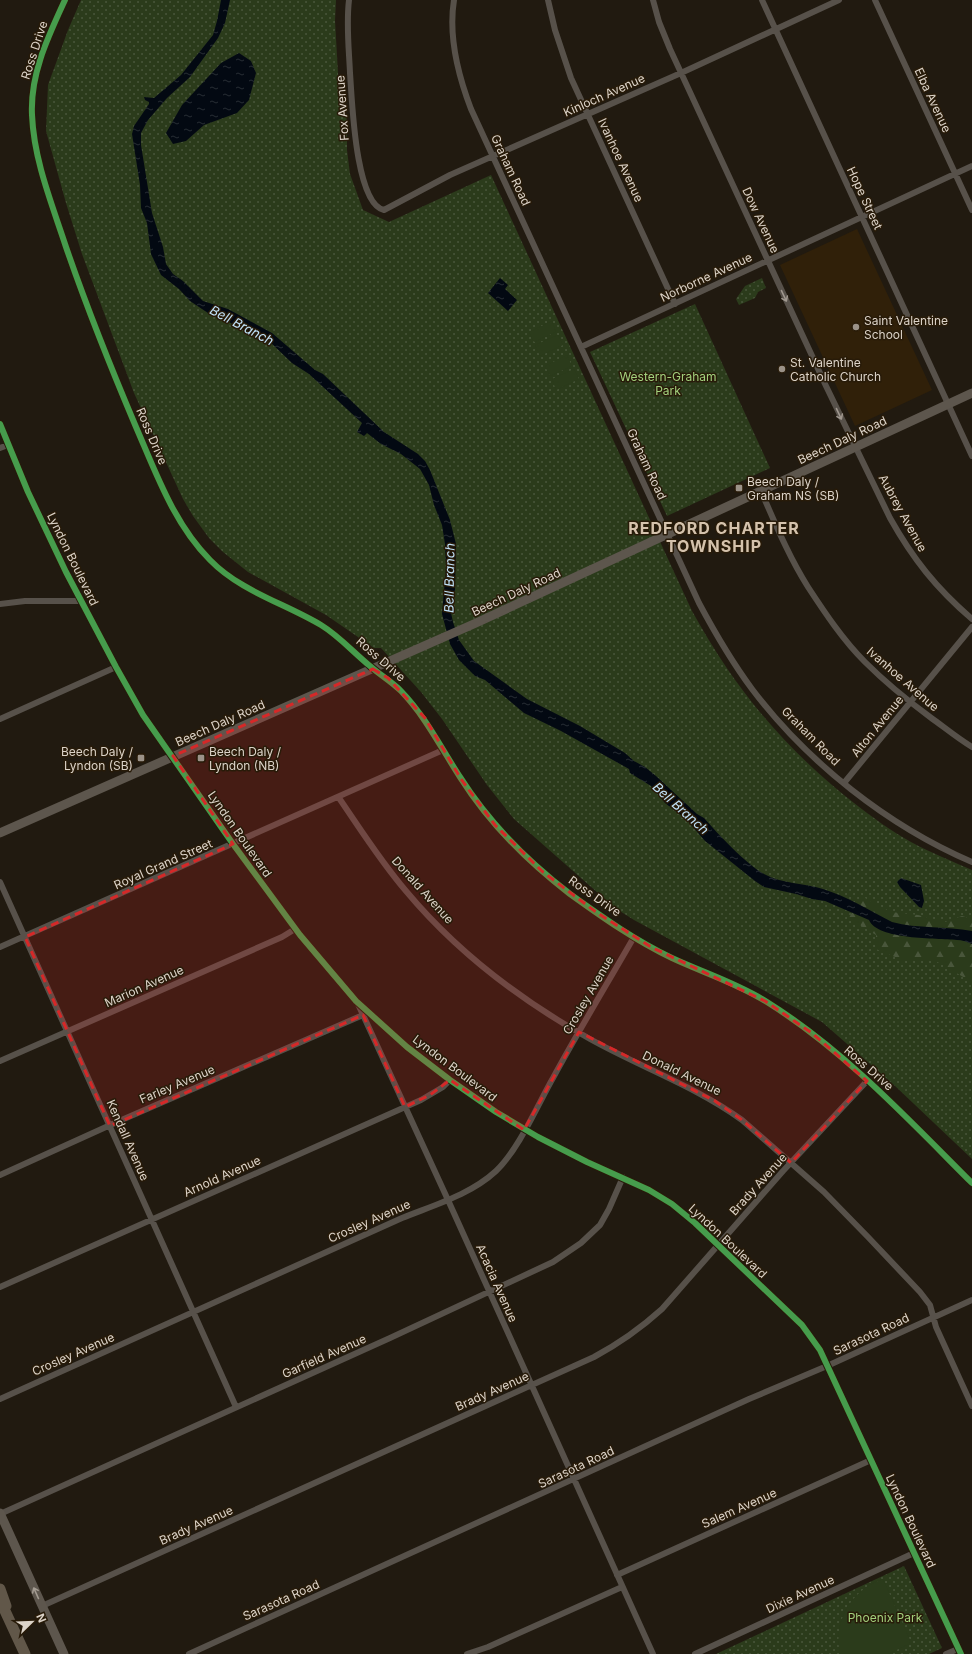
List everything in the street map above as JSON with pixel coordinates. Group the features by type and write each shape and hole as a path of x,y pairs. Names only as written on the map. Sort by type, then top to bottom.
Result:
{"highway":[{"path":"0,1589 16,1635"},
{"path":"0,1600 25,1654"}],"main road":[{"name":"Beech Daly Road","path":"0,833 476,623 972,393"},
{"path":"0,1513 64,1654"}],"street":[{"name":"Ross Drive","path":"65,0 44,47 34,79 32,104 35,146 45,183 98,336 156,473 184,528 197,546 216,566 239,584 331,631 373,669 388,678 424,718 461,779 494,825 543,872 569,893 634,936 670,957 729,982 765,1001 812,1033 915,1125 972,1183"},
{"name":"Fox Avenue","path":"349,0 348,35 355,142 364,181 374,203 379,209"},
{"name":"Graham Road","path":"454,0 453,34 458,72 471,109 699,604 724,648 744,678 765,705 817,760 869,803 893,819 972,862"},
{"name":"Ivanhoe Avenue","path":"548,0 563,57 587,115 676,304"},
{"name":"Dow Avenue","path":"652,0 664,35 681,73 855,448"},
{"name":"Hope Street","path":"762,0 972,456"},
{"name":"Kinloch Avenue","path":"379,209 388,209 450,175 493,158 839,0"},
{"name":"Elba Avenue","path":"875,0 972,210"},
{"name":"Norborne Avenue","path":"581,347 972,166"},
{"name":"Lyndon Boulevard","path":"0,424 44,527 80,601 144,715 233,844 295,929 356,1001 402,1042 450,1080 524,1130 587,1162 650,1190 672,1204 695,1223 802,1325 815,1342 828,1366 960,1651"},
{"path":"0,448 8,445"},
{"name":"Aubrey Avenue","path":"855,448 890,518 913,556 941,590 972,618"},
{"name":"Ivanhoe Avenue","path":"761,491 804,581 834,625 864,661 910,703 972,747"},
{"path":"0,604 48,600 80,601"},
{"name":"Alton Avenue","path":"844,783 972,627"},
{"path":"0,718 116,667"},
{"name":"Royal Grand Street","path":"0,947 339,798 444,750"},
{"name":"Donald Avenue","path":"339,798 379,857 406,891 436,923 498,978 538,1008 579,1032 629,1059 715,1101 742,1120 792,1163 842,1210 910,1281 930,1305 936,1327 972,1406"},
{"name":"Kendall Avenue","path":"0,882 236,1407"},
{"name":"Marion Avenue","path":"0,1061 282,937 295,929"},
{"name":"Crosley Avenue","path":"0,1400 402,1218 448,1200 474,1186 496,1171 512,1150 524,1130 634,936"},
{"name":"Acacia Avenue","path":"356,1001 448,1200 622,1587"},
{"name":"Farley Avenue","path":"0,1175 363,1015"},
{"name":"Arnold Avenue","path":"0,1287 405,1107 430,1095 443,1087 450,1080"},
{"name":"Brady Avenue","path":"42,1606 531,1386 594,1357 631,1335 662,1309 867,1081"},
{"name":"Garfield Avenue","path":"0,1513 489,1293 553,1262 581,1243 594,1231 604,1218 623,1177"},
{"name":"Sarasota Road","path":"189,1654 749,1399 828,1366 972,1300"},
{"name":"Salem Avenue","path":"617,1575 871,1460"},
{"name":"Dixie Avenue","path":"694,1654 914,1553"},
{"path":"467,1654 488,1647 622,1587 653,1654"},
{"path":"946,1654 960,1651"}],"highlighted area":[{"path":"373,669 388,678 425,718 461,779 495,825 543,872 596,912 651,947 765,1001 812,1033 867,1081 791,1163 742,1120 715,1101 579,1032 524,1130 450,1080 430,1095 405,1107 363,1015 110,1126 25,937 233,844 173,756"}],"shaded area":[{"name":"Saint Valentine School","path":"857,229 932,390 855,426 780,265"}],"green space":[{"path":"81,0 336,0 335,21 339,90 347,120 347,150 350,174 363,210 389,222 491,175 692,611 726,666 744,692 783,739 829,782 882,824 896,833 926,850 972,870 972,1159 894,1085 822,1022 634,920 615,908 514,819 487,785 442,719 421,692 381,648 374,648 326,615 248,572 223,552 209,538 183,499 134,393 82,254 46,131 48,85 68,30"},
{"path":"762,278 766,288 758,292 755,298 739,305 736,299 745,286"},
{"name":"Western-Graham Park","path":"695,304 770,468 667,516 590,352"},
{"path":"552,321 556,332 534,342 529,332"},
{"path":"558,335 563,345 540,356 535,345"},
{"path":"567,355 572,366 550,376 545,366"},
{"path":"574,369 579,379 556,390 552,379"},
{"path":"861,896 891,912 918,915 945,922 962,916 972,919 972,982 934,960 900,959 876,949 876,935 849,918"},
{"name":"Phoenix Park","path":"904,1566 942,1648 929,1654 716,1654"},
{"path":"883,1579 910,1640 909,1644 888,1654 840,1654 839,1630 847,1608 853,1599 862,1591"}],"water":[{"name":"Bell Branch","path":"221,0 230,0 225,23 218,38 190,77 167,98 148,120 141,133 141,145 152,213 163,247 166,264 173,274 183,281 203,301 228,309 272,333 315,370 323,374 384,432 418,454 425,461 450,520 456,544 455,590 450,608 453,622 459,640 474,661 527,699 580,726 645,767 697,814 704,818 741,856 764,874 778,880 816,887 832,892 892,922 912,926 952,928 972,931 972,944 959,940 895,935 874,927 869,920 825,901 764,887 705,841 687,820 665,803 651,786 630,773 629,769 561,731 524,713 485,680 475,676 459,660 450,644 442,614 446,568 445,544 442,525 434,505 429,485 420,469 401,454 381,444 367,433 364,436 357,432 362,423 309,374 292,363 270,342 245,331 220,317 208,313 190,301 179,289 161,275 151,254 147,223 141,208 140,185 132,134 134,126 149,104 144,97 154,98 181,75 213,35"},
{"path":"239,53 251,61 256,73 249,100 237,113 204,125 186,141 173,144 166,133 182,105 221,63"},
{"path":"500,278 508,285 505,289 517,300 508,311 488,293"},
{"path":"901,878 921,885 924,901 922,908 919,907 900,887 897,882"}],"cycle path":[{"path":"65,0 41,56 34,85 32,100 33,132 40,166 74,270 127,405 167,497 176,514 197,546 222,571 235,580 328,629 397,687 426,722 471,794 483,810 524,855 554,881 594,911 645,944 672,958 756,995 795,1021 849,1063 899,1110 972,1183"},
{"path":"0,424 28,492 66,572 143,715 233,844 300,935 356,1001 407,1047 450,1080 496,1112 538,1137 587,1162 649,1190 672,1204 695,1223 802,1325 820,1350 961,1654"}],"place":[{"name":"Saint Valentine School","path":"856,327"},
{"name":"St. Valentine Catholic Church","path":"782,369"},
{"name":"Beech Daly / Graham NS (SB)","path":"739,488"},
{"name":"Beech Daly / Lyndon (SB)","path":"141,758"},
{"name":"Beech Daly / Lyndon (NB)","path":"201,758"}],"district":[{"name":"REDFORD CHARTER TOWNSHIP","path":"714,537"}]}
